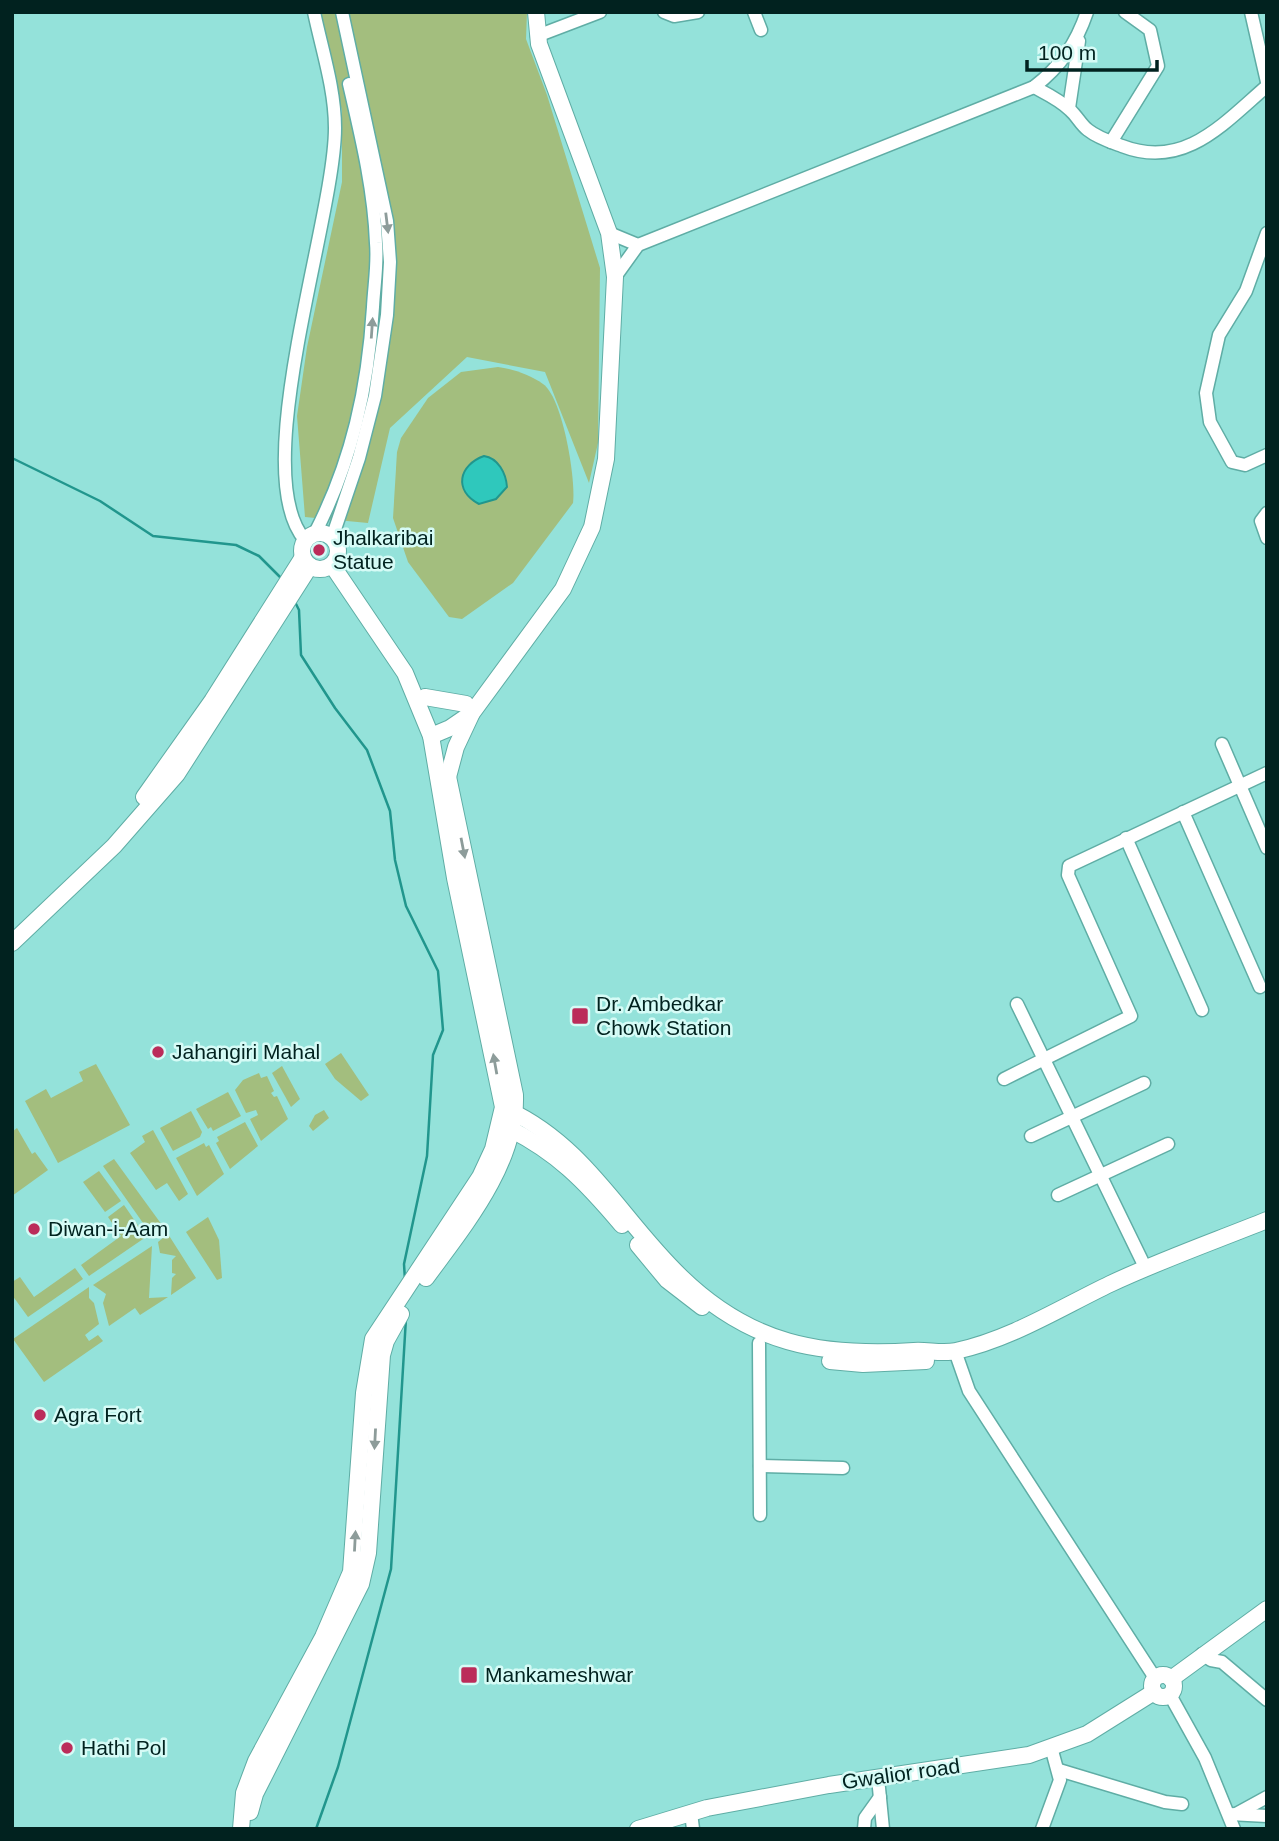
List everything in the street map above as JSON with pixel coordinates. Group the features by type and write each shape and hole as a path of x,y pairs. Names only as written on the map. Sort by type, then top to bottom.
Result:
{"main road":[{"path":"447,777 469,708 587,540 606,459 615,277 608,233 537,36 536,12"},
{"path":"12,943 114,846 177,774 306,562 310,537 332,538 337,555 332,565 321,569 306,562"},
{"path":"332,565 405,673 434,730 455,878 509,1110 557,1142"},
{"path":"12,931 73,875 136,806 282,604"},
{"path":"405,673 414,680 425,697 447,777 513,1088 499,1162"},
{"path":"425,697 469,708"},
{"path":"434,730 469,708"},
{"path":"513,1088 557,1142 601,1182 682,1278 747,1327 773,1339 813,1349 951,1352"},
{"path":"506,1128 540,1146 582,1177 667,1280 685,1296 759,1343 795,1355 863,1364 934,1360 1021,1329 1146,1269 1267,1220"},
{"path":"444,1243 506,1128"},
{"path":"250,1829 255,1794 355,1599 373,1339 392,1320 499,1162 513,1150 540,1146"},
{"path":"241,1829 244,1793 256,1762 357,1575"},
{"name":"Gwalior road","path":"638,1829 692,1821 878,1778 1029,1755 1051,1748 1087,1734 1163,1686 1202,1654 1267,1609"}],"street":[{"path":"314,12 331,93 335,127 331,178 298,336 285,457 290,514 310,537 334,498 363,402 370,360 377,245 366,163 334,12"},
{"path":"332,538 359,458 375,396 387,315 390,262 385,209 342,12"},
{"path":"537,36 600,12"},
{"path":"664,12 674,16 698,12"},
{"path":"754,12 761,30"},
{"path":"1069,108 1079,37 1087,12"},
{"path":"1111,142 1158,66 1150,30 1125,12"},
{"path":"1034,87 1069,108 1087,130 1111,142 1150,154 1181,150 1212,133 1267,84 1251,12"},
{"path":"615,277 638,245 1034,87 1053,71 1079,37"},
{"path":"608,233 638,245"},
{"path":"1267,233 1246,291 1219,335 1206,402 1210,422 1232,463 1245,466 1267,455"},
{"path":"1267,513 1261,521 1267,538"},
{"path":"1222,744 1267,848"},
{"path":"1004,1079 1131,1016 1068,870 1073,864 1267,773"},
{"path":"1183,812 1261,987"},
{"path":"1126,838 1202,1010"},
{"path":"1017,1004 1146,1269"},
{"path":"1031,1136 1144,1083"},
{"path":"1058,1195 1168,1144"},
{"path":"759,1343 760,1515"},
{"path":"951,1352 969,1391 1163,1686 1205,1758 1232,1814 1234,1829"},
{"path":"761,1466 843,1468"},
{"path":"1202,1654 1211,1660 1222,1662 1267,1700"},
{"path":"1042,1829 1060,1780 1051,1748"},
{"path":"1059,1770 1165,1802 1182,1804"},
{"path":"878,1778 883,1829"},
{"path":"864,1829 865,1818 880,1797"},
{"path":"1232,1814 1267,1797"},
{"path":"1232,1814 1267,1816"}],"green space":[{"path":"320,12 527,12 526,39 547,95 600,268 598,443 589,483 545,372 467,357 390,428 368,523 305,517 297,416 307,347 342,182 342,111"},
{"path":"498,367 533,378 550,392 557,405 567,440 573,503 513,583 462,619 449,617 408,562 393,518 397,452 401,438 428,398 461,372"},
{"path":"341,1053 369,1095 361,1101 335,1079 325,1064"},
{"path":"96,1064 130,1125 58,1163 25,1101 46,1089 51,1098 83,1081 79,1072"},
{"path":"282,1066 300,1099 291,1107 272,1073"},
{"path":"259,1073 261,1078 267,1076 274,1091 271,1093 274,1097 277,1096 288,1119 261,1141 250,1119 258,1115 256,1110 246,1113 235,1090 243,1080"},
{"path":"228,1092 241,1116 213,1131 211,1127 208,1129 196,1109"},
{"path":"324,1110 329,1118 313,1131 309,1126 315,1115"},
{"path":"191,1111 202,1132 200,1137 173,1151 160,1128"},
{"path":"245,1122 258,1146 230,1169 216,1143 219,1141 217,1137"},
{"path":"17,1128 32,1154 35,1152 48,1170 12,1196 12,1132"},
{"path":"153,1130 188,1194 179,1201 167,1183 156,1190 130,1153 145,1142 142,1136"},
{"path":"204,1143 206,1147 209,1145 224,1174 197,1196 176,1158"},
{"path":"114,1159 162,1225 150,1233 103,1166"},
{"path":"99,1171 121,1201 105,1212 83,1182"},
{"path":"124,1205 146,1237 89,1276 81,1265 121,1236 108,1217"},
{"path":"208,1217 219,1240 222,1278 217,1280 186,1232"},
{"path":"168,1234 196,1278 171,1295 172,1278 176,1274 172,1273 172,1260 176,1256 160,1253 158,1242"},
{"path":"152,1246 149,1298 168,1297 140,1315 135,1308 109,1326 103,1303 106,1294 93,1285"},
{"path":"75,1268 83,1279 28,1317 12,1295 12,1282 20,1277 34,1297"},
{"path":"89,1287 89,1298 94,1303 99,1324 85,1335 89,1341 98,1335 103,1341 44,1382 13,1339"}],"water":[{"path":"484,456 500,467 507,487 496,499 479,504 465,492 462,478 469,465"}],"waterway":[{"path":"12,458 100,501 153,536 236,545 259,556 281,578"},
{"path":"295,602 299,610 301,655 335,708 367,750 390,811 395,860 406,906 438,971 443,1030 433,1055 427,1156 404,1264 405,1280"},
{"path":"316,1829 338,1767 391,1569 406,1318"}],"place":[{"name":"Jhalkaribai Statue","path":"319,550"},
{"name":"Dr. Ambedkar Chowk Station","path":"580,1016"},
{"name":"Jahangiri Mahal","path":"158,1052"},
{"name":"Diwan-i-Aam","path":"34,1229"},
{"name":"Agra Fort","path":"40,1415"},
{"name":"Mankameshwar","path":"469,1675"},
{"name":"Hathi Pol","path":"67,1748"}]}
